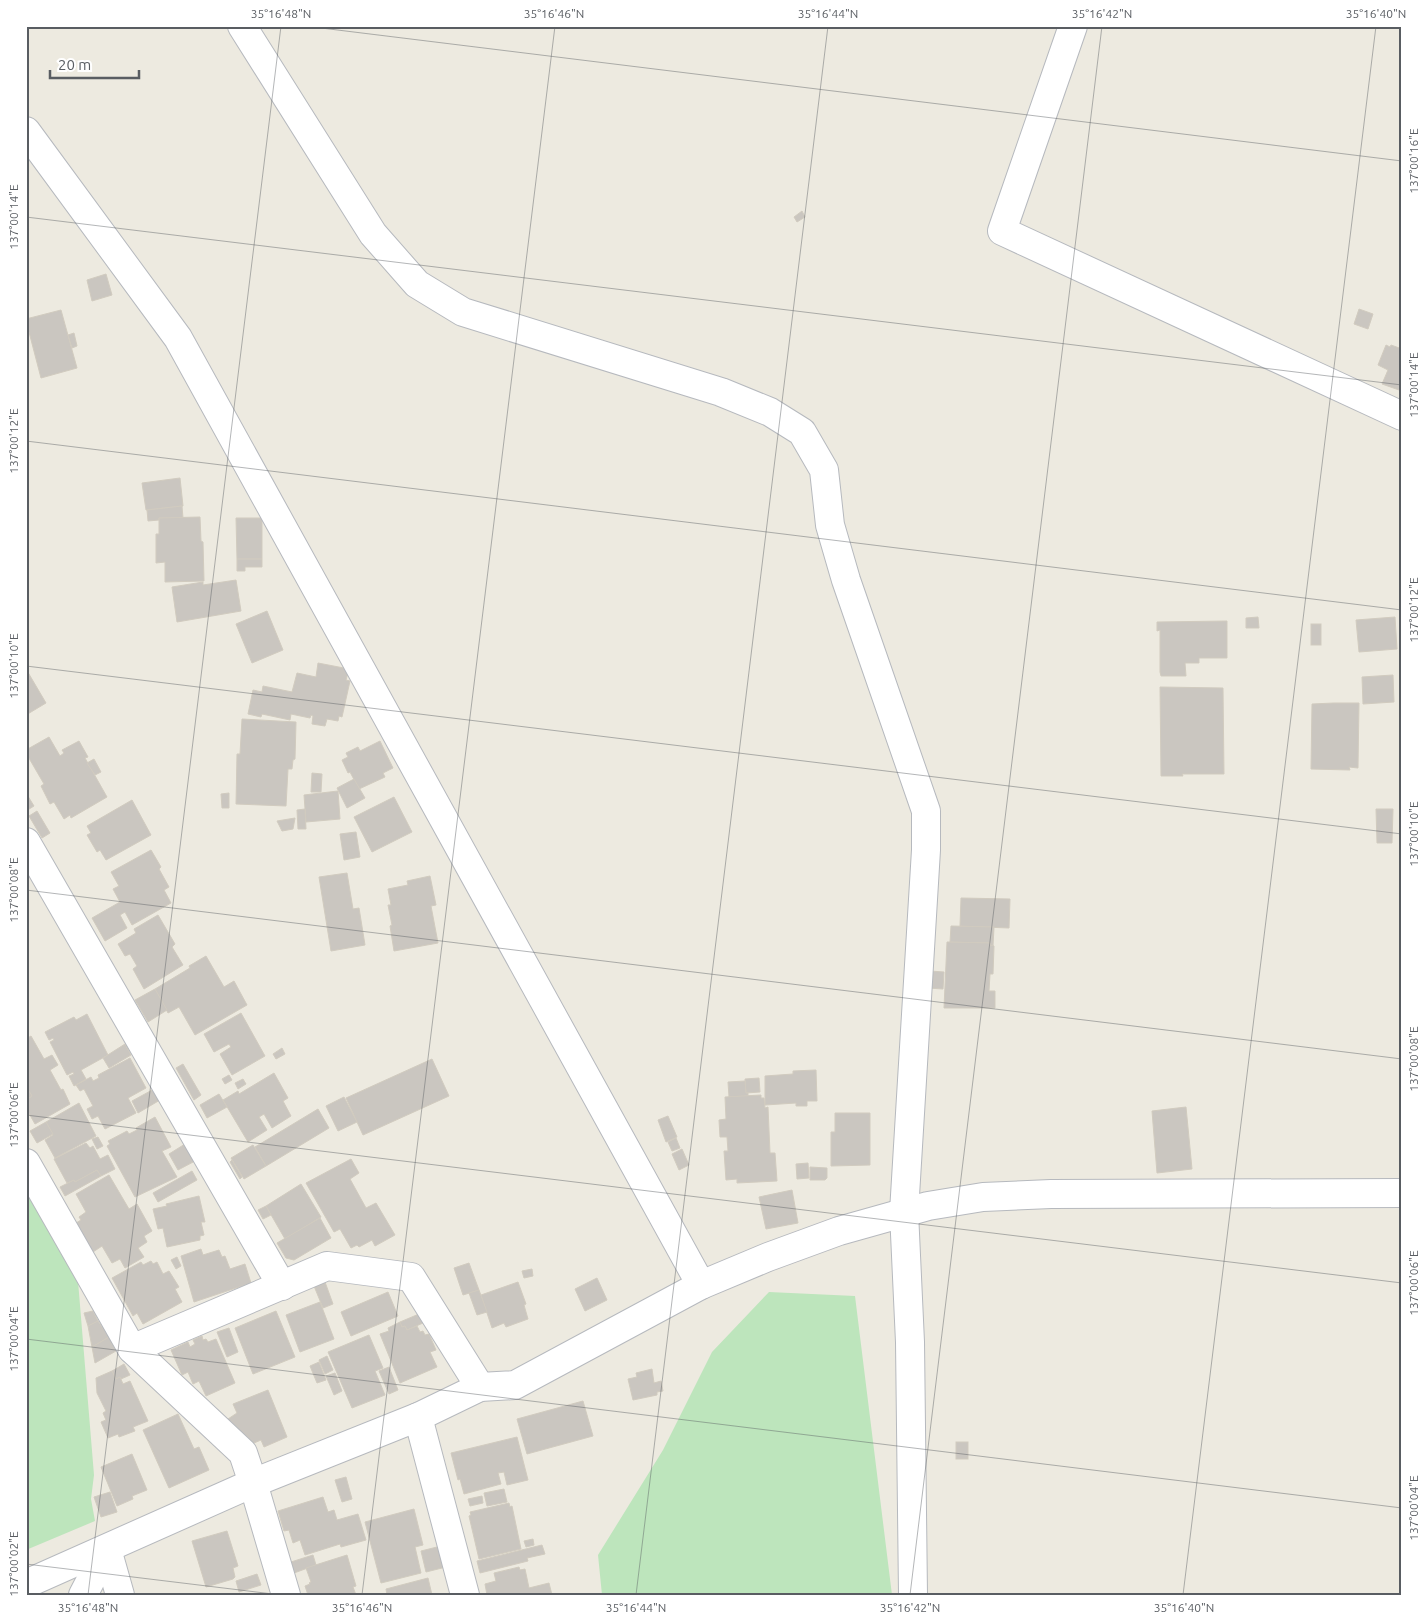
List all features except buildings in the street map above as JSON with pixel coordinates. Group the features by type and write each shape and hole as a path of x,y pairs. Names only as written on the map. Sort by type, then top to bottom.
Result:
{"street":[{"path":"242,26 373,234 417,284 463,312 721,392 770,412 802,432 824,470 830,525 846,580 926,811 926,850 904,1212 910,1342 913,1595"},
{"path":"1073,26 1002,231 1402,416"},
{"path":"26,131 178,338 701,1285"},
{"path":"26,842 282,1286"},
{"path":"26,1162 132,1349 243,1453 286,1595"},
{"path":"26,1584 253,1483 418,1417 480,1387 515,1385 701,1285 768,1257 839,1231 904,1212 983,1197 1051,1194 1402,1193"},
{"path":"132,1349 327,1266 411,1277 480,1387"},
{"path":"418,1417 465,1595"},
{"path":"83,1595 107,1549"},
{"path":"107,1549 120,1595"}],"green space":[{"path":"26,1190 78,1281 94,1475 91,1499 95,1521 26,1550"},
{"path":"769,1292 855,1296 892,1595 602,1595 598,1555 663,1450 712,1352"}]}
